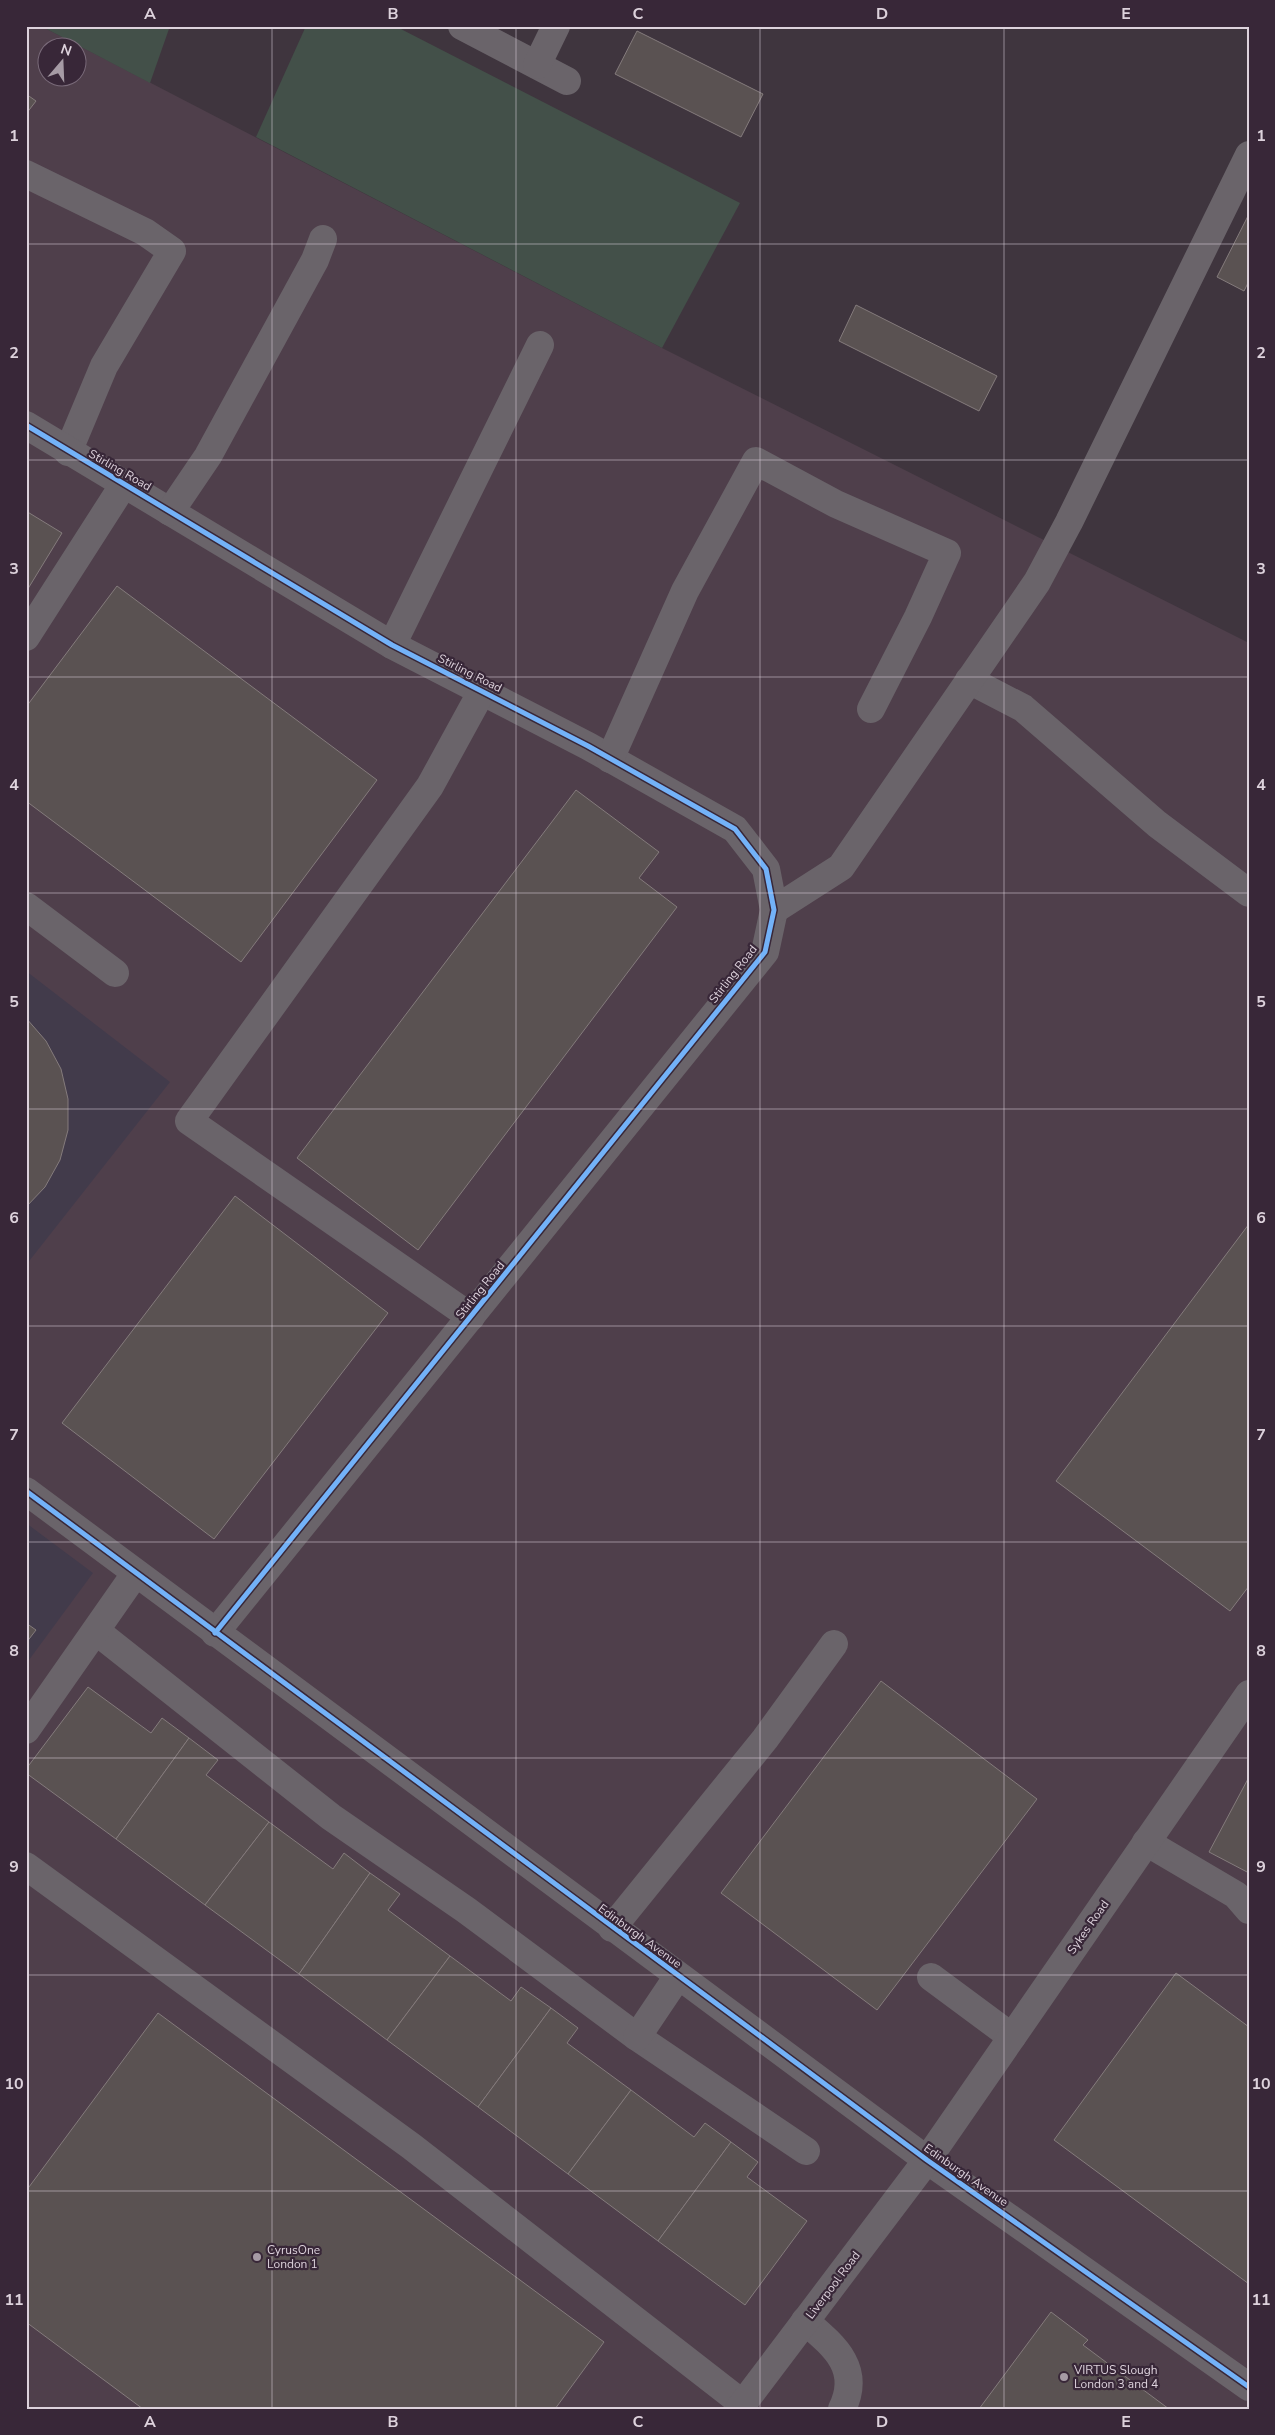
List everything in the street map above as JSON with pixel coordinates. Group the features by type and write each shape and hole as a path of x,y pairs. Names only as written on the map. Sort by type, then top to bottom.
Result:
{"street":[{"path":"462,26 567,81"},
{"path":"537,65 556,26"},
{"path":"774,910 841,867 1037,582 1070,522 1249,155"},
{"path":"26,174 145,232 172,251 104,366 68,452"},
{"path":"170,512 208,456 315,260 323,239"},
{"path":"392,644 540,344"},
{"name":"Stirling Road","path":"26,425 68,452 392,644 610,759 735,829 766,869 774,910 765,952 215,1633"},
{"path":"610,759 685,590 756,461 836,504 947,553 918,616 871,708"},
{"path":"26,637 124,484"},
{"path":"969,680 1023,708 1157,824 1249,893"},
{"path":"471,1317 189,1121 430,786 482,691"},
{"path":"26,906 115,973"},
{"name":"Edinburgh Avenue","path":"26,1491 135,1574 927,2160 1249,2387"},
{"path":"26,1730 135,1574"},
{"path":"96,1631 331,1817 466,1910 637,2037 806,2151"},
{"path":"612,1928 765,1740 834,1644"},
{"name":"Sykes Road","path":"927,2160 1249,1694"},
{"path":"1146,1842 1236,1895 1249,1910"},
{"path":"26,1866 411,2146 741,2406"},
{"path":"637,2037 678,1976"},
{"path":"931,1977 1012,2037"},
{"name":"Liverpool Road","path":"741,2406 927,2160"},
{"path":"805,2321 830,2342 847,2364 850,2393 842,2409"}],"shaded area":[{"path":"26,26 41,26 64,38 38,38 38,88 88,88 88,50 662,348 1249,643 1249,2409 26,2409"},
{"path":"41,26 170,26 150,83 88,51 88,38 64,38"},
{"path":"306,26 395,26 740,203 662,348 256,137"},
{"path":"26,971 170,1082 26,1265"},
{"path":"26,1523 93,1573 26,1664"}],"building":[{"path":"637,31 763,94 741,137 615,74"},
{"path":"26,94 36,101 26,114"},
{"path":"1249,214 1249,281 1244,291 1217,277"},
{"path":"856,305 997,376 979,411 839,341"},
{"path":"26,511 62,533 26,592"},
{"path":"117,586 377,780 241,962 26,801 26,707"},
{"path":"576,790 659,852 639,878 677,907 418,1250 297,1158"},
{"path":"26,1018 46,1041 61,1069 68,1099 68,1130 60,1160 45,1187 26,1207"},
{"path":"235,1196 388,1313 214,1539 62,1423"},
{"path":"1249,1224 1249,1586 1230,1611 1056,1481"},
{"path":"26,1623 36,1630 26,1643"},
{"path":"881,1681 1037,1799 877,2010 721,1893"},
{"path":"88,1687 151,1733 162,1718 189,1738 116,1839 26,1773 26,1769"},
{"path":"189,1738 218,1760 206,1775 269,1822 205,1905 116,1839"},
{"path":"1249,1777 1249,1873 1209,1852"},
{"path":"269,1822 333,1869 344,1853 370,1873 299,1974 205,1905"},
{"path":"370,1873 400,1894 388,1910 450,1956 387,2040 299,1974"},
{"path":"450,1956 511,2001 521,1987 551,2008 478,2107 387,2040"},
{"path":"1176,1973 1249,2027 1249,2284 1054,2140"},
{"path":"551,2008 578,2028 567,2043 631,2090 568,2174 478,2107"},
{"name":"CyrusOne London 1","path":"158,2013 604,2342 555,2409 143,2409 26,2322 26,2191"},
{"path":"631,2090 694,2137 705,2123 731,2142 658,2241 568,2174"},
{"path":"731,2142 758,2162 747,2177 807,2221 745,2305 658,2241"},
{"name":"VIRTUS Slough London 3 and 4","path":"1051,2312 1088,2340 1083,2345 1169,2409 979,2409"}],"cycle path":[{"path":"26,425 392,645 588,746 735,829 766,869 774,910 765,952 215,1633"},
{"path":"26,1491 927,2160 1249,2387"}],"place":[{"name":"CyrusOne London 1","path":"257,2257"},
{"name":"VIRTUS Slough London 3 and 4","path":"1064,2377"}]}
